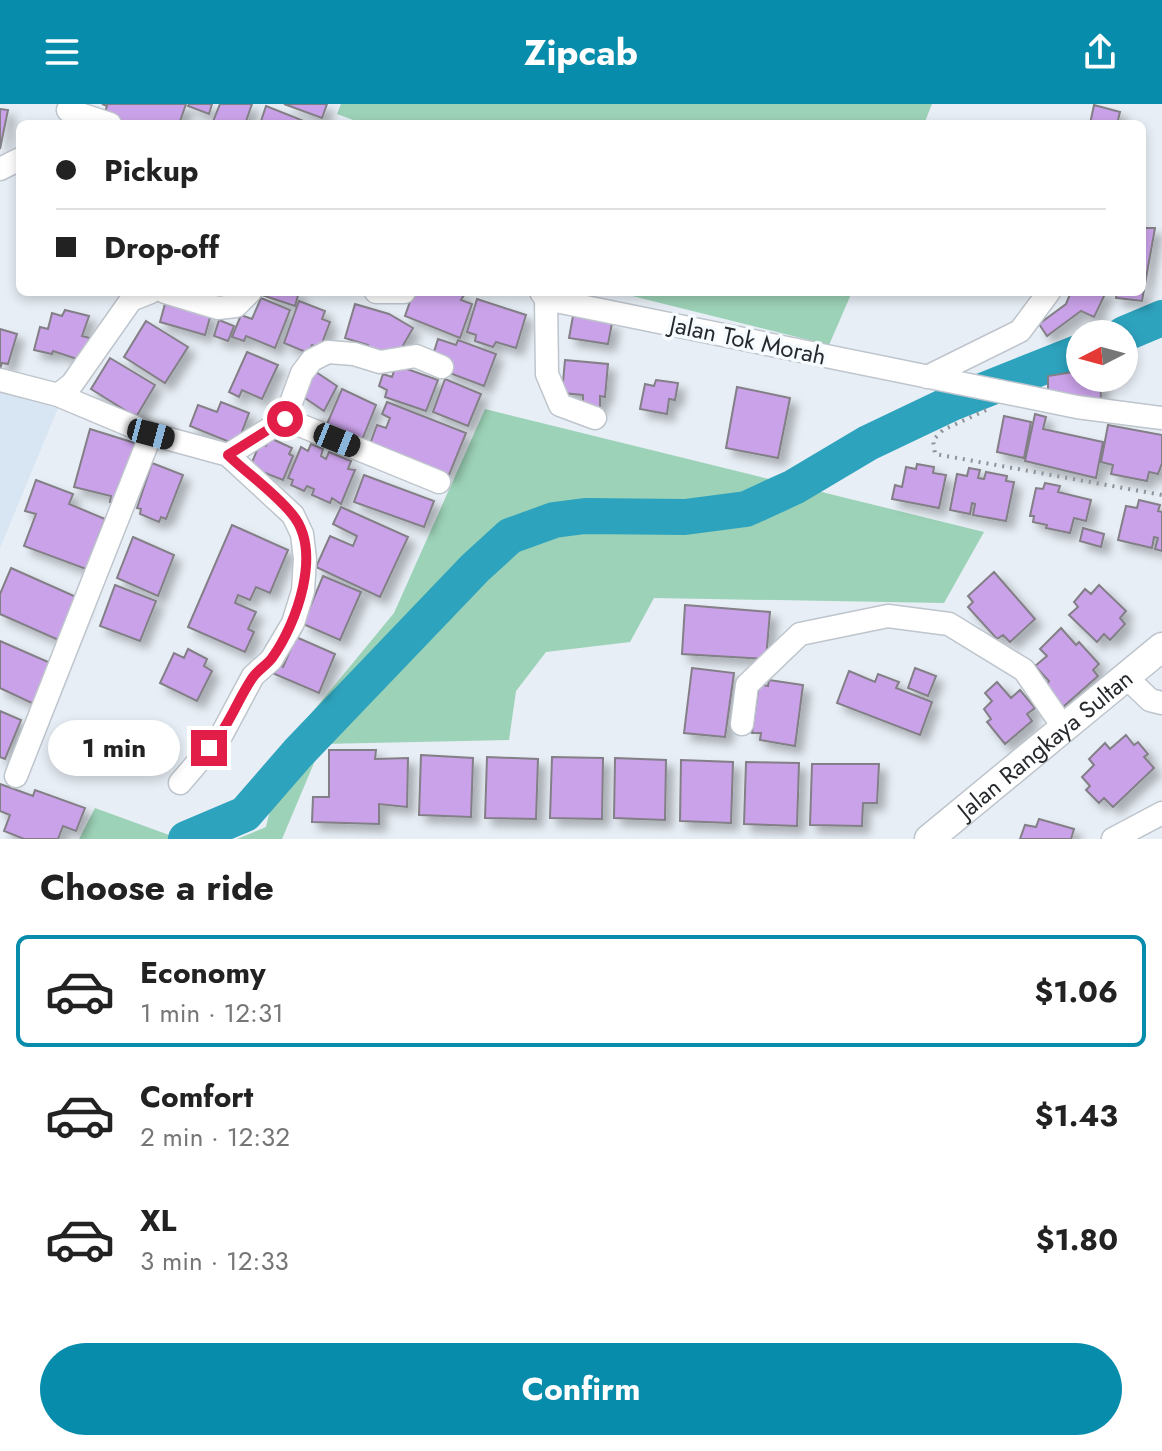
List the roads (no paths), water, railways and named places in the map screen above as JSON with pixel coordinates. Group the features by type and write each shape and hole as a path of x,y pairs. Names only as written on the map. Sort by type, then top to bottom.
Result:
{"street":[{"path":"65,113 94,120"},
{"path":"58,395 72,384 131,300 141,296"},
{"path":"178,296 218,308 236,306 246,296"},
{"path":"543,296 547,374 560,405 595,418"},
{"name":"Jalan Tok Morah","path":"548,296 1077,407 1162,418"},
{"path":"1020,331 1031,296"},
{"path":"927,377 1020,331 1046,296"},
{"path":"228,455 285,419 302,373 312,360 328,352 354,354 380,362 416,356 442,367"},
{"path":"0,380 58,395 151,434 228,455 293,515 302,534 305,559 303,591 293,623 271,660 253,676 222,734 180,783"},
{"path":"285,419 439,482"},
{"path":"16,776 151,434"},
{"path":"742,724 747,685 800,634 888,616 949,624 1024,670 1064,728"},
{"name":"Jalan Rangkaya Sultan","path":"929,839 1162,647"},
{"path":"1126,677 1150,700 1162,703"},
{"path":"1113,839 1162,813"}],"waterway":[{"path":"1138,328 1162,318"},
{"path":"186,839 245,814 298,753 475,568 510,536 554,520 585,516 685,517 746,509 794,487 868,443 952,403 1066,358"}]}
